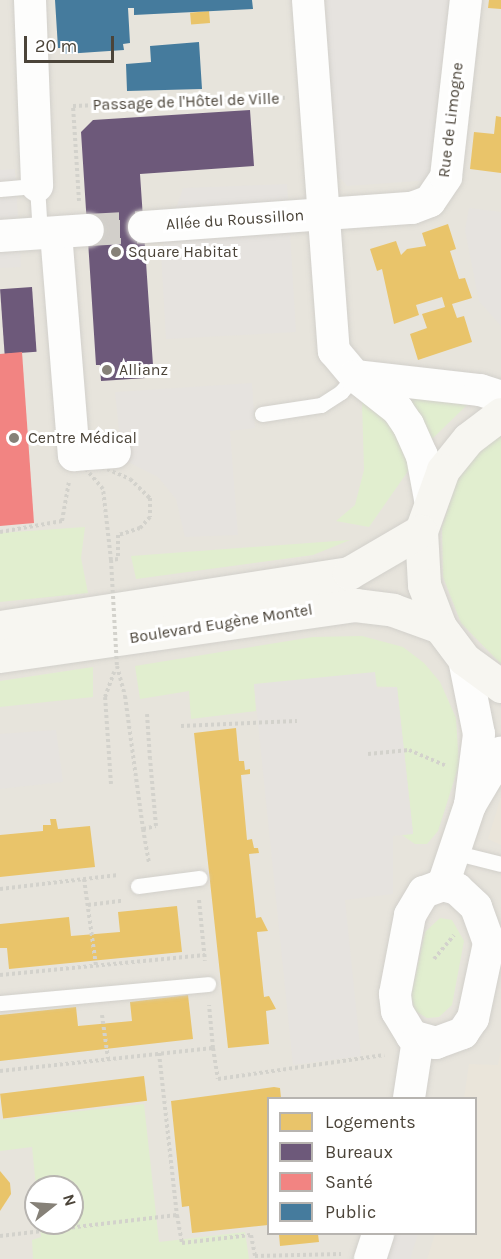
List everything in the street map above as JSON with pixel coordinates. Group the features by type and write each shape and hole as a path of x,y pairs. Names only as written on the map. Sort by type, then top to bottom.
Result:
{"main road":[{"path":"501,414 468,439 443,470 430,499 421,531 424,585 440,627 464,659 501,686"},
{"name":"Boulevard Eugène Montel","path":"0,627 349,573 421,531"},
{"name":"Boulevard Eugène Montel","path":"0,656 355,605 393,610 440,627"}],"street":[{"path":"30,0 37,186"},
{"path":"308,0 326,214 334,351 355,376 398,410 408,424 422,456 430,499"},
{"name":"Rue de Limogne","path":"326,214 419,206 439,192 446,177 466,0"},
{"name":"Allée du Roussillon","path":"144,227 326,214"},
{"path":"0,236 66,232 72,466 115,452"},
{"path":"355,376 480,390 501,397"},
{"path":"464,659 479,734 470,805"},
{"path":"443,885 470,805 501,753"},
{"path":"443,885 470,900 481,916 489,943 473,1018 455,1038 436,1043 418,1039 401,1020 395,1003 414,907 424,892 443,885"},
{"path":"411,1085 418,1039"},
{"path":"370,1259 377,1235"}],"lane":[{"path":"0,189 37,186 66,232"},
{"path":"262,414 321,405 341,392 355,376"},
{"path":"453,852 501,864"},
{"path":"133,880 199,879"},
{"path":"0,1003 208,984"}],"path":[{"name":"Passage de l'Hôtel de Ville","path":"66,232 73,106 316,97"},
{"path":"0,532 62,521 72,466"},
{"path":"111,560 118,560 118,535 140,528 150,517 150,498 130,479"},
{"path":"104,489 117,666 125,696 143,830 156,826 147,714"},
{"path":"111,784 105,697 117,666"},
{"path":"181,726 297,722"},
{"path":"368,754 409,750 473,774"},
{"path":"0,889 133,880"},
{"path":"403,955 426,962 434,959 462,926 481,916"},
{"path":"0,975 205,955"},
{"path":"213,1048 218,1079 400,1053 411,1085"},
{"path":"159,1053 177,1215 183,1243 250,1235 255,1256 344,1254 348,1259"},
{"path":"0,1236 177,1215"}],"shaded area":[{"path":"0,0 501,0 501,1259 0,1259"},
{"path":"325,0 451,0 432,180 347,186 335,172"},
{"path":"15,169 21,267 0,268 0,170"},
{"path":"287,184 296,332 166,339 161,252 183,188"},
{"path":"469,208 501,212 501,326 479,301 465,230"},
{"path":"252,383 255,428 230,431 238,535 185,537 176,499 158,477 122,459 115,392"},
{"path":"375,672 377,689 397,687 413,834 393,836 393,894 345,900 361,1056 293,1065 254,684"},
{"path":"56,730 63,782 0,789 0,734"},
{"path":"501,797 501,845 488,839"},
{"path":"501,1050 501,1259 427,1259 435,1235 477,1235 477,1097 464,1097 469,1064 498,1065"},
{"path":"393,1235 418,1235 410,1259 385,1259"}],"green space":[{"path":"396,387 469,403 431,440"},
{"path":"362,402 376,405 396,421 413,464 369,527 336,521 355,505 364,470"},
{"path":"501,433 501,664 461,623 443,577 442,527 457,480 488,441"},
{"path":"85,527 81,558 88,593 0,602 0,533"},
{"path":"350,540 313,555 136,579 131,556"},
{"path":"362,636 403,647 424,663 440,682 456,718 459,765 438,831 427,844 415,844 402,835 413,833 397,687 254,684 256,711 191,719 189,691 140,699 135,666 313,637"},
{"path":"93,667 93,697 0,707 0,681"},
{"path":"440,918 452,920 464,941 452,1005 439,1017 427,1018 415,1011 411,996 425,932"},
{"path":"144,1104 159,1242 245,1232 249,1259 33,1259 32,1240 41,1237 41,1235 84,1235 84,1175 35,1175 32,1147 0,1151 0,1120"}],"building: Logements":[{"path":"489,0 501,0 501,9 488,8"},
{"path":"209,11 210,23 191,25 190,13"},
{"path":"496,116 501,117 501,173 470,169 474,132 494,134"},
{"path":"448,224 456,249 450,251 459,279 465,278 472,298 452,304 457,318 464,316 472,342 418,360 410,334 427,328 422,314 445,307 442,297 416,305 419,315 394,324 382,269 377,271 370,249 396,241 401,255 407,249 426,246 422,233"},
{"path":"236,728 239,761 244,761 245,770 250,769 250,774 241,775 247,840 252,839 254,848 258,848 259,853 249,854 256,918 261,917 268,931 257,932 264,997 269,996 276,1009 266,1011 269,1044 228,1048 194,733"},
{"path":"50,819 56,819 58,829 90,826 95,867 0,877 0,835 43,831 43,825 51,825"},
{"path":"177,906 182,952 9,969 7,948 0,948 0,924 69,917 71,936 120,932 118,912"},
{"path":"188,995 193,1039 0,1061 0,1015 76,1007 78,1026 132,1021 130,1002"},
{"path":"144,1076 147,1101 3,1118 0,1094"},
{"path":"280,1088 281,1097 267,1097 267,1225 192,1233 189,1206 182,1207 171,1101"},
{"path":"0,1171 10,1183 11,1194 0,1211"},
{"path":"279,1235 318,1235 319,1242 280,1246"}],"building: Bureaux":[{"path":"250,110 254,166 140,174 153,365 146,365 146,378 101,381 100,365 96,365 81,132 93,120"},
{"path":"32,287 37,352 5,354 0,289"}],"building: Santé":[{"name":"Centre Médical","path":"22,352 34,523 0,526 0,354"}],"building: Public":[{"path":"55,0 252,0 253,9 134,15 134,8 128,8 130,43 123,44 124,50 65,54 65,48 58,48"},
{"path":"199,42 202,89 127,91 126,64 151,62 150,46"}],"tunnel":[{"path":"88,230 144,227"}],"place":[{"name":"Square Habitat","path":"116,252"},
{"name":"Allianz","path":"107,370"},
{"name":"Centre Médical","path":"14,438"}]}
